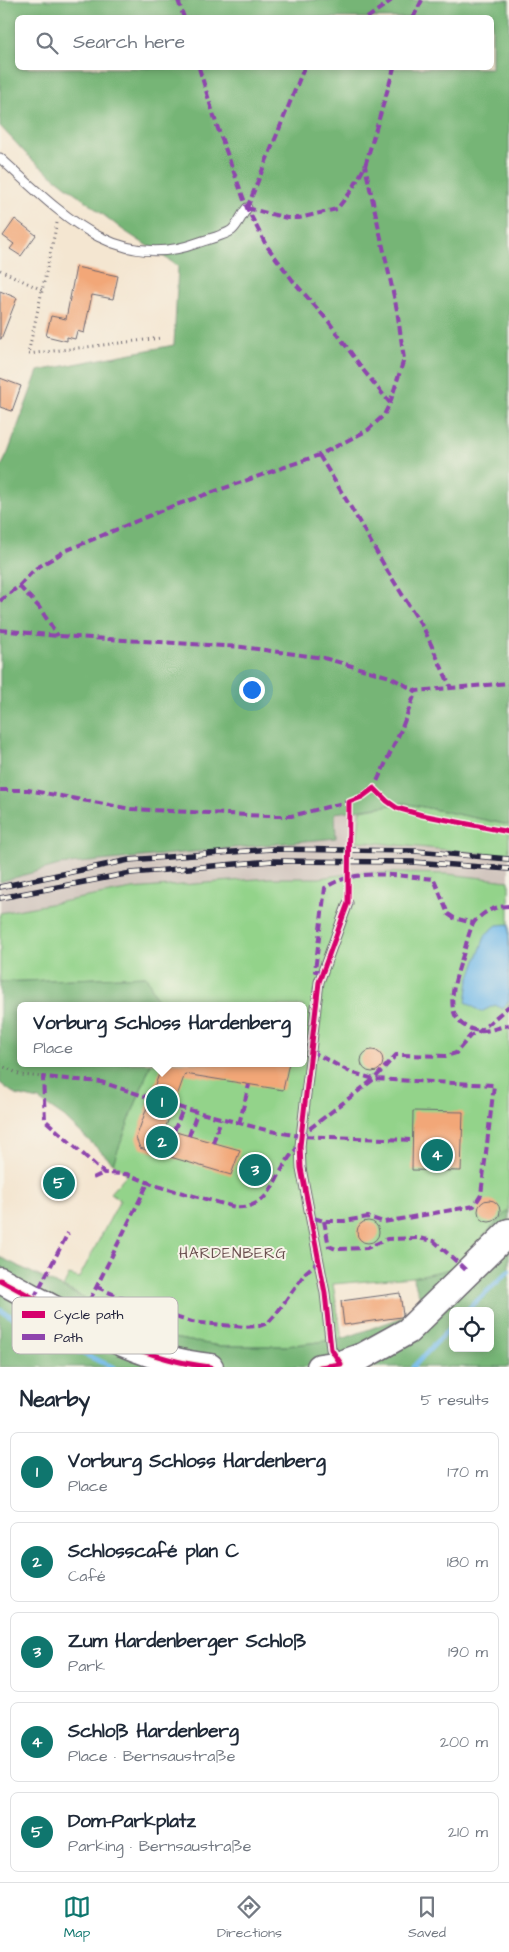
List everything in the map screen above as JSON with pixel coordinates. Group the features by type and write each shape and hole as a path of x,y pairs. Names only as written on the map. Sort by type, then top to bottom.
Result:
{"main road":[{"path":"331,1365 363,1356 408,1331 509,1232"},
{"path":"0,1280 32,1297"},
{"path":"152,1354 192,1365 210,1367"}],"lane":[{"path":"0,158 60,212 95,236 121,247 152,252 184,248 232,230 247,208"},
{"path":"331,1365 325,1293 301,1168 300,1146 319,982 348,903"}],"path":[{"path":"60,212 28,354 160,338"},
{"path":"0,270 42,290"},
{"path":"0,1065 21,1075 43,1077"}],"shaded area":[{"path":"361,810 357,841 509,856 509,881 448,874 361,872 319,878 132,889 0,913 0,882 59,865 336,838 335,813"}],"green space":[{"path":"0,0 509,0 509,825 404,803 335,813 336,838 59,865 0,882 0,469 8,453 38,371 174,345 178,266 123,230 31,159 0,126"},
{"path":"404,803 509,825 509,856 357,841 361,810"},
{"path":"361,872 448,874 509,881 509,1210 451,1269 413,1277 333,1284 342,1339 287,1346 220,1346 178,1339 178,1297 83,1297 63,1287 69,1275 79,1278 120,1200 110,1193 127,1174 113,1163 149,1067 307,1067 307,1002 158,1002 146,976 0,982 0,913 132,889 269,878 319,878"},
{"path":"146,976 158,1002 17,1002 17,1067 149,1067 113,1163 64,1117 39,1100 16,1095 0,1083 0,982"},
{"path":"509,1210 509,1367 0,1367 0,1257 82,1297 12,1297 12,1354 178,1354 178,1339 220,1346 287,1346 342,1339 403,1317 420,1298 413,1277 451,1269"}],"water":[{"path":"509,924 509,1001 503,1009 495,1005 481,1012 466,1002 469,980 486,934 497,925"}],"building":[{"path":"15,219 36,235 21,256 10,249 14,244 3,236"},
{"path":"76,267 118,276 113,299 92,295 84,333 77,331 75,339 67,337 67,341 46,336 51,316 66,319"},
{"path":"0,291 17,298 1,339 0,339"},
{"path":"0,378 21,386 12,411 0,407"},
{"path":"372,1050 380,1053 383,1061 380,1069 372,1072 364,1069 361,1061 364,1053"},
{"path":"162,1067 288,1067 283,1090 185,1074 165,1129 240,1150 231,1175 140,1148 136,1138"},
{"path":"413,1111 463,1112 461,1171 412,1170"},
{"path":"489,1200 497,1203 500,1211 497,1219 489,1222 481,1219 478,1211 481,1203"},
{"path":"368,1221 376,1224 379,1232 376,1240 368,1243 360,1240 357,1232 360,1224"},
{"path":"400,1293 403,1315 401,1317 344,1325 341,1301"}],"waterway":[{"path":"470,1307 509,1271"},
{"path":"0,1310 12,1317"},
{"path":"413,1367 449,1329"},
{"path":"84,1354 113,1367"}],"railway":[{"path":"0,887 129,860 272,849 415,851 509,859"},
{"path":"0,898 131,873 272,861 413,862 509,869"}],"marked path":[{"path":"178,0 183,15"},
{"path":"371,15 392,0"},
{"path":"414,15 422,0"},
{"path":"200,70 217,126 247,208 266,245 294,282 329,322 364,371 390,403"},
{"path":"247,208 303,70"},
{"path":"247,208 287,218 299,218 337,209 352,190 365,166 393,70"},
{"path":"0,601 19,586 35,569 65,551 170,507 319,455 368,430 384,415 390,403 404,359 397,310 365,166"},
{"path":"319,455 424,629 451,688"},
{"path":"19,586 39,607 58,636"},
{"path":"0,630 58,636 242,647 324,658 390,677 416,691 509,683"},
{"path":"371,791 401,730 416,691"},
{"path":"0,790 28,790 131,809 267,816 291,816 351,801"},
{"path":"322,971 315,971 325,888 337,881 350,877 378,874 434,879 448,914 454,918 473,923"},
{"path":"509,906 490,910 479,917 473,924 455,982 452,1003 454,1013 459,1021 467,1027 482,1031 509,1025"},
{"path":"311,1051 350,1072 374,1079 396,1055 446,1056 456,1053 470,1036 480,1031 509,1006"},
{"path":"300,1146 291,1154 267,1194 259,1202 249,1206 235,1207 157,1186 127,1174 104,1173 45,1120 43,1077 101,1082 174,1106 270,1131 300,1136 413,1140"},
{"path":"300,1136 374,1079 494,1085 481,1195 474,1206 384,1222 368,1217 344,1221 324,1221 310,1217"},
{"path":"239,1124 249,1085"},
{"path":"174,1131 183,1109"},
{"path":"189,1136 197,1113"},
{"path":"213,1143 221,1119"},
{"path":"93,1178 104,1173"},
{"path":"91,1297 149,1181"},
{"path":"324,1221 329,1246 336,1249 367,1248 387,1239 418,1238 434,1241 468,1272"},
{"path":"35,1297 68,1233"},
{"path":"178,1318 192,1322 244,1327 268,1323 306,1272 318,1262"},
{"path":"97,1287 120,1297"}],"cycle path":[{"path":"320,1367 341,1364 331,1349 325,1293 301,1168 300,1146 319,982 348,903 349,802 362,797 374,788 397,808 422,815 509,832"},
{"path":"0,1280 32,1297"},
{"path":"152,1354 210,1367"}],"place":[{"name":"Vorburg Schloss Hardenberg","path":"162,1102"},
{"name":"Schlosscafé plan C","path":"162,1142"},
{"name":"Schloß Hardenberg","path":"437,1155"},
{"name":"Zum Hardenberger Schloß","path":"255,1170"},
{"name":"Dom-Parkplatz","path":"59,1183"}],"district":[{"name":"HARDENBERG","path":"233,1253"}]}
